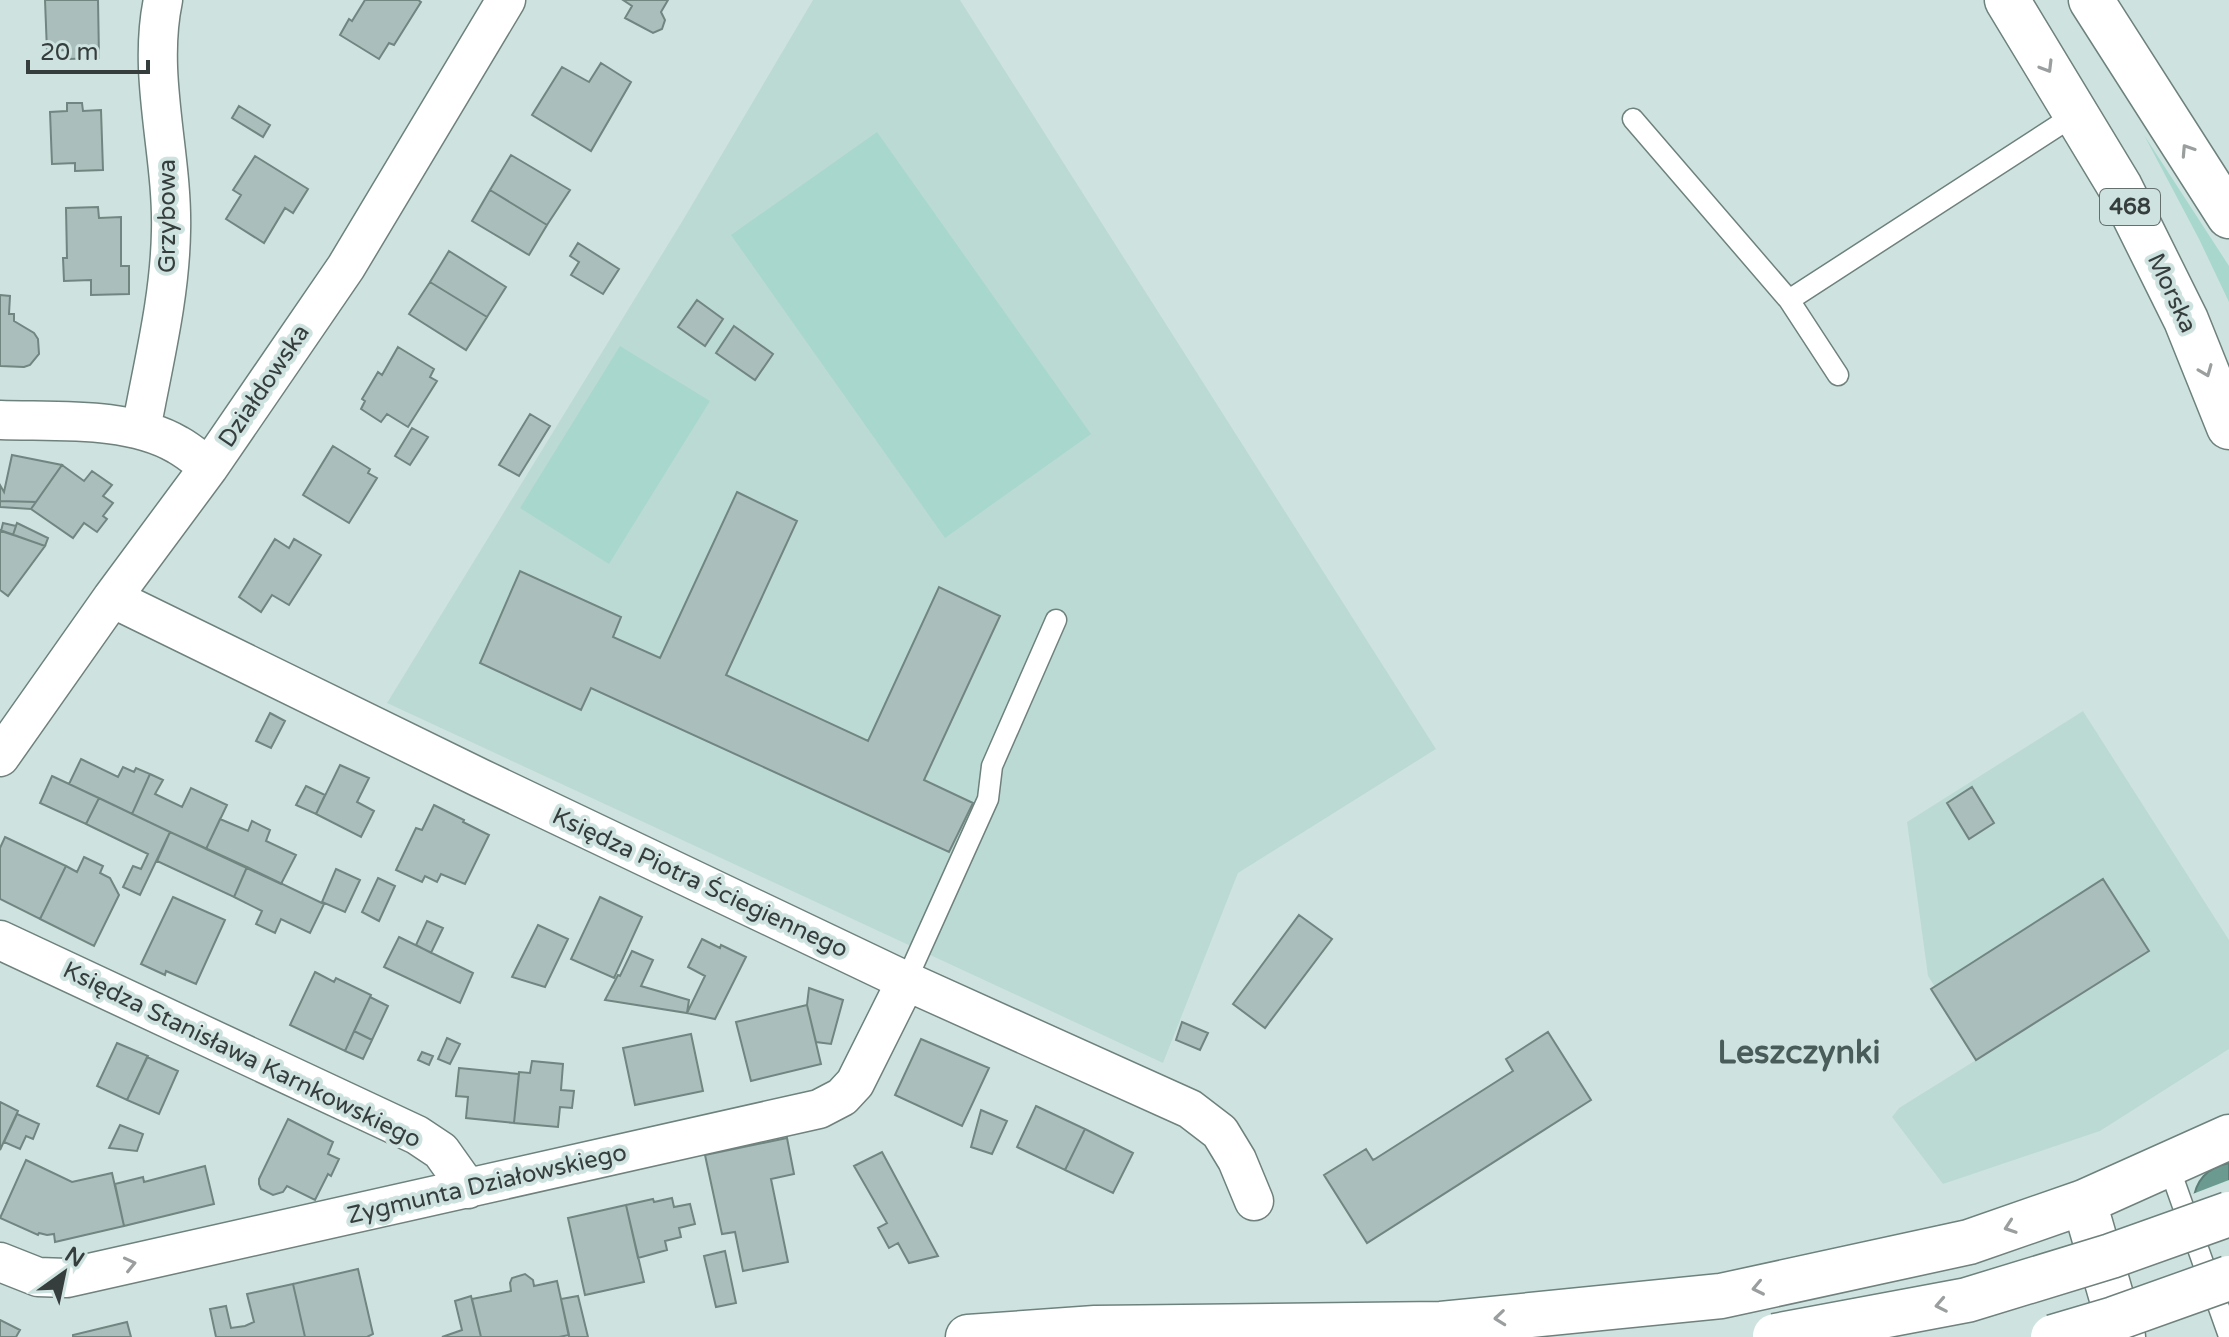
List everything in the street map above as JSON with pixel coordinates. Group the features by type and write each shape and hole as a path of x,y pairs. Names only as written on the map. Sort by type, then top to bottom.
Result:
{"main road":[{"name":"Morska","path":"2007,0 2120,187 2186,320 2229,427"},
{"path":"2091,0 2229,216"},
{"path":"968,1337 1095,1328 1441,1324 1721,1296 1969,1242 2084,1202 2229,1137"},
{"path":"2084,1202 2123,1337"},
{"path":"1773,1337 1967,1300 2111,1256 2229,1214"},
{"path":"2053,1337 2229,1278"}],"street":[{"name":"Grzybowa","path":"141,430 165,299 171,232 170,171 159,87 157,26 163,0"},
{"name":"Działdowska","path":"0,757 209,467 346,267 506,0"},
{"path":"0,420 104,423 141,430 177,444 209,467"},
{"name":"Księdza Piotra Ściegiennego","path":"112,598 906,981 1190,1109 1220,1132 1237,1160 1254,1201"},
{"name":"Księdza Stanisława Karnkowskiego","path":"0,940 417,1135 441,1151 468,1189"},
{"name":"Zygmunta Działowskiego","path":"0,1262 38,1277 67,1278 819,1109 842,1097 855,1083 906,981"}],"lane":[{"path":"1789,300 2076,114"},
{"path":"1633,119 1789,300 1838,375"},
{"path":"906,981 988,799 992,766 1056,620"},
{"path":"2168,1164 2229,1336"}],"shaded area":[{"path":"813,0 960,0 1436,749 1238,873 1163,1063 387,703 683,220"},
{"path":"877,132 1091,434 945,538 731,235"},
{"path":"2144,135 2229,266 2229,302 2199,239"},
{"path":"620,346 710,401 609,564 520,508"},
{"path":"2083,711 2229,940 2229,1049 2100,1131 1943,1184 1892,1117 1899,1108 1976,1060 1931,989 1935,987 1928,976 1907,822"},
{"path":"2229,1163 2229,1236 2193,1203 2196,1188 2204,1176 2214,1168"}],"pier":[{"path":"2229,1180 2229,1240 2210,1236 2189,1203 2190,1195"}],"building":[{"path":"45,0 98,0 99,58 69,59 68,50 47,51"},
{"path":"365,0 421,2 394,45 389,43 379,59 340,35"},
{"path":"623,0 668,0 661,12 665,20 662,29 653,33 625,18 632,6"},
{"path":"601,63 631,82 591,151 532,115 562,67 589,82"},
{"path":"67,103 82,103 83,111 101,110 103,170 75,171 75,163 52,164 50,112 67,111"},
{"path":"239,106 270,125 263,137 232,118"},
{"path":"511,155 570,190 547,225 490,190"},
{"path":"255,156 308,189 293,213 285,208 264,243 226,219 241,195 233,190"},
{"path":"490,190 547,225 529,255 472,221"},
{"path":"98,207 99,218 121,217 121,266 129,266 129,294 91,295 91,280 64,281 66,208"},
{"path":"578,243 619,269 603,294 571,275 579,262 570,256"},
{"path":"449,251 506,287 487,317 430,282"},
{"path":"430,282 487,317 466,350 409,314"},
{"path":"0,295 10,296 9,314 14,314 14,321 38,339 39,354 30,365 0,366"},
{"path":"697,300 723,319 705,346 678,327"},
{"path":"734,326 773,354 755,380 716,353"},
{"path":"398,347 434,369 430,377 437,381 408,427 387,414 381,422 361,409 365,401 362,399 378,372 382,375"},
{"path":"530,414 550,426 519,476 499,465"},
{"path":"412,428 428,437 410,465 395,456"},
{"path":"333,446 370,469 368,473 377,478 349,523 303,495"},
{"path":"12,455 62,465 36,502 0,501 0,485 4,492"},
{"path":"62,465 84,481 92,471 112,485 103,496 113,503 103,516 107,519 97,532 84,523 73,538 31,509"},
{"path":"737,492 797,521 726,675 868,741 939,587 1000,616 924,780 973,803 949,852 591,688 581,710 480,663 520,571 621,617 613,637 660,658"},
{"path":"0,501 36,502 31,509 0,507"},
{"path":"3,523 16,526 13,535 1,531"},
{"path":"17,523 48,538 45,546 13,535"},
{"path":"0,530 45,546 8,596 0,590"},
{"path":"275,539 289,548 294,539 321,555 289,605 272,595 261,612 239,597"},
{"path":"270,713 285,721 271,748 256,741"},
{"path":"81,759 118,777 123,767 150,774 132,814 69,784"},
{"path":"340,765 369,778 357,802 374,811 361,837 316,814"},
{"path":"150,774 163,780 155,794 182,807 191,788 227,805 206,849 132,814"},
{"path":"52,776 99,798 86,824 40,803"},
{"path":"306,786 325,795 316,814 296,805"},
{"path":"1972,787 1994,823 1969,839 1947,803"},
{"path":"99,798 170,832 140,895 123,887 133,866 141,869 148,854 86,824"},
{"path":"434,805 489,835 465,884 441,874 437,882 425,876 422,882 396,870 416,828 422,830"},
{"path":"220,819 248,831 252,821 270,830 266,841 296,855 281,884 206,849"},
{"path":"170,832 247,867 234,897 157,861"},
{"path":"5,837 66,866 40,919 0,899 0,848"},
{"path":"84,857 103,866 100,873 110,878 119,895 94,946 40,919 66,866 77,872"},
{"path":"247,867 324,904 310,933 281,919 275,933 256,924 262,911 234,897"},
{"path":"336,869 360,880 345,912 322,902"},
{"path":"378,878 395,886 379,921 362,912"},
{"path":"2103,879 2149,951 1976,1060 1931,989"},
{"path":"173,897 225,920 196,984 141,964"},
{"path":"600,897 642,917 614,978 571,959"},
{"path":"1299,915 1332,939 1265,1028 1233,1004"},
{"path":"427,921 443,928 431,953 416,945"},
{"path":"538,925 568,939 545,987 512,977"},
{"path":"399,937 473,973 460,1003 384,967"},
{"path":"702,939 746,957 715,1019 687,1013 705,976 688,967"},
{"path":"632,951 653,960 641,986 689,1000 687,1013 605,1000"},
{"path":"315,972 334,982 336,978 371,995 345,1051 290,1025"},
{"path":"809,988 843,1000 831,1044 816,1042 807,1005"},
{"path":"370,997 388,1006 372,1040 354,1031"},
{"path":"807,1005 821,1064 751,1081 736,1022"},
{"path":"1182,1022 1208,1033 1200,1050 1176,1040"},
{"path":"354,1031 372,1040 363,1059 345,1051"},
{"path":"1548,1032 1591,1100 1367,1243 1324,1175 1366,1149 1375,1159 1513,1071 1506,1059"},
{"path":"691,1034 703,1091 635,1105 623,1048"},
{"path":"447,1038 460,1044 450,1064 438,1059"},
{"path":"921,1039 989,1068 962,1126 895,1095"},
{"path":"117,1043 148,1056 127,1100 97,1086"},
{"path":"422,1052 433,1056 429,1065 418,1060"},
{"path":"147,1057 178,1071 159,1114 127,1100"},
{"path":"532,1061 563,1064 561,1090 574,1091 572,1108 560,1107 558,1127 514,1123 519,1072 530,1073"},
{"path":"459,1068 519,1074 514,1123 466,1118 468,1097 456,1096"},
{"path":"0,1102 18,1111 0,1150"},
{"path":"1036,1106 1085,1129 1065,1170 1017,1147"},
{"path":"981,1110 1007,1121 992,1154 971,1147"},
{"path":"17,1114 39,1124 33,1139 26,1136 20,1149 4,1142"},
{"path":"288,1119 333,1142 328,1154 339,1159 315,1200 287,1186 283,1192 273,1195 261,1189 259,1184"},
{"path":"120,1125 143,1134 137,1151 109,1148"},
{"path":"1085,1129 1133,1153 1113,1193 1065,1170"},
{"path":"787,1138 794,1174 771,1179 788,1262 743,1271 735,1232 722,1234 705,1155"},
{"path":"882,1152 938,1256 909,1263 898,1243 889,1248 878,1228 887,1223 854,1166"},
{"path":"26,1160 72,1182 112,1173 124,1226 55,1242 54,1234 38,1235 0,1218"},
{"path":"205,1166 214,1204 124,1226 115,1184 143,1177 144,1182"},
{"path":"672,1198 674,1207 690,1204 695,1224 679,1228 681,1237 665,1241 667,1250 638,1258 626,1205"},
{"path":"626,1205 644,1282 585,1295 568,1218"},
{"path":"725,1251 736,1303 716,1307 704,1256"},
{"path":"358,1269 373,1334 367,1337 305,1337 293,1284"},
{"path":"525,1274 533,1280 534,1286 557,1281 569,1335 481,1337 472,1299 511,1291 512,1278"},
{"path":"293,1284 305,1337 216,1337 210,1309 226,1306 231,1328 245,1326 254,1322 247,1294"},
{"path":"471,1296 481,1337 442,1337 462,1330 455,1301"},
{"path":"578,1296 588,1337 569,1337 561,1299"},
{"path":"0,1320 20,1330 16,1337 0,1337"},
{"path":"127,1322 131,1337 73,1337 73,1335"}],"district":[{"name":"Leszczynki","path":"1799,1053"}]}
